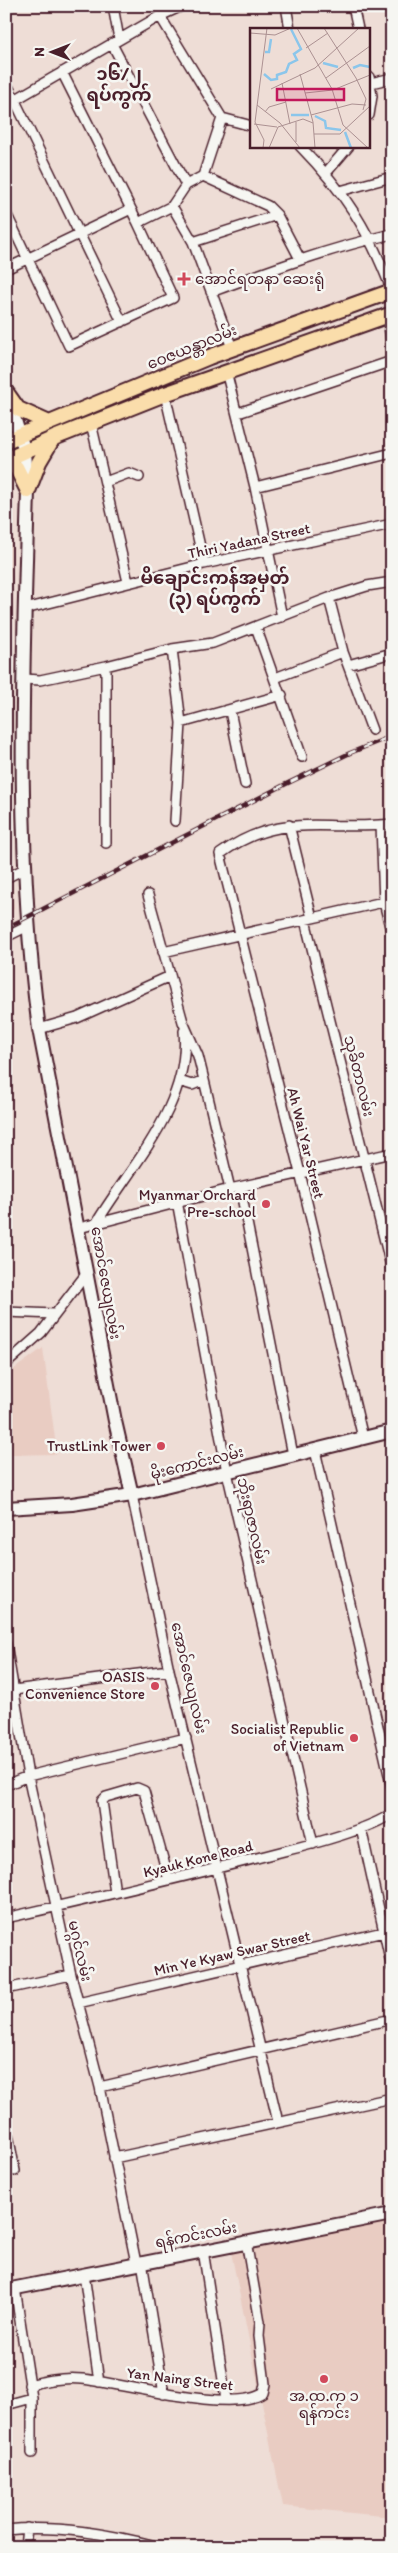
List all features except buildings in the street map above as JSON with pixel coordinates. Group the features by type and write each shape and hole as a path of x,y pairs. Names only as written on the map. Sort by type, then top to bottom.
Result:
{"main road":[{"name":"ဝေဇယန္တာလမ်း","path":"6,441 232,348 348,305 392,291"},
{"path":"348,305 356,325"},
{"path":"6,460 54,438 165,394 390,314"},
{"path":"6,393 18,409 49,422"},
{"name":"အောင်ဇေယျလမ်း","path":"6,393 25,452 28,491 24,679 24,869 39,1029 115,1421 132,1495"},
{"path":"28,491 39,462 54,438"},
{"path":"6,465 16,467 28,491"},
{"name":"မိုးကောင်းလမ်း","path":"6,1508 72,1504 132,1495 392,1431"},
{"name":"ရန်ကင်းလမ်း","path":"10,2289 139,2262 392,2214"}],"street":[{"path":"113,6 115,42 186,185"},
{"path":"6,105 160,16 182,6"},
{"path":"286,6 290,28"},
{"path":"353,6 358,28"},
{"path":"160,16 222,118 250,125"},
{"path":"6,213 69,346 173,298 132,209 62,72"},
{"path":"370,109 372,96 370,80 392,78"},
{"path":"6,82 122,322"},
{"path":"138,223 172,206 186,185 203,176 222,118"},
{"path":"302,148 340,190 371,238 392,291"},
{"path":"326,173 347,148"},
{"path":"203,176 268,206 277,215 300,259"},
{"path":"340,190 392,177"},
{"path":"172,206 193,242 232,348"},
{"path":"6,268 132,209"},
{"path":"193,242 277,215"},
{"path":"211,292 300,259 371,238 392,234"},
{"path":"390,314 392,352"},
{"path":"238,413 392,361"},
{"path":"226,371 255,487 282,617"},
{"path":"165,394 204,564"},
{"path":"91,423 128,582"},
{"path":"255,487 392,453"},
{"path":"104,482 128,473 139,477"},
{"name":"Thiri Yadana Street","path":"25,609 204,564 392,524"},
{"path":"24,679 40,680 172,649 213,643 329,598 367,586 392,582"},
{"path":"329,598 343,652 372,730"},
{"path":"256,627 282,695 302,757"},
{"path":"172,649 181,723 175,821"},
{"path":"274,678 343,652"},
{"path":"348,665 392,653"},
{"path":"106,666 106,844"},
{"path":"181,723 230,711 282,695"},
{"path":"230,711 244,784"},
{"path":"289,825 392,824"},
{"name":"Ah Wai Yar Street","path":"289,825 256,834 220,854 300,1173 363,1438"},
{"name":"သုခိတာလမ်း","path":"289,825 308,919 392,1270"},
{"path":"381,825 392,935"},
{"path":"6,878 24,869"},
{"path":"148,896 183,1022 198,1056 230,1188"},
{"path":"164,952 388,901"},
{"path":"6,937 28,926"},
{"path":"39,1029 77,1018 170,976"},
{"path":"97,1222 150,1143 165,1115 179,1081 185,1048 183,1022"},
{"path":"179,1081 192,1085 204,1080"},
{"path":"79,1228 230,1188 392,1153"},
{"path":"240,1187 293,1455"},
{"name":"ဘိုးရာဇာလမ်း","path":"177,1201 227,1472 314,1844"},
{"path":"6,1364 34,1340 87,1273"},
{"path":"6,1312 54,1314"},
{"path":"315,1450 392,1788"},
{"name":"အောင်ဇေယျလမ်း","path":"132,1495 169,1670 219,1868 278,2122"},
{"name":"မဂ္ဂင်လမ်း","path":"6,1644 10,1690 28,1776 71,1975 100,2087 114,2158 139,2262 164,2394"},
{"path":"10,1690 169,1670"},
{"path":"6,1785 28,1776 186,1738"},
{"path":"115,1893 102,1801 106,1797 137,1788 144,1791 169,1880"},
{"name":"Kyauk Kone Road","path":"6,1918 314,1844 361,1828 392,1813"},
{"path":"361,1828 387,1931 392,1968"},
{"name":"Min Ye Kyaw Swar Street","path":"78,2003 387,1931"},
{"path":"6,1989 71,1975"},
{"path":"100,2087 392,2019"},
{"path":"114,2158 392,2098"},
{"path":"6,2124 15,2171"},
{"name":"Yan Naing Street","path":"29,2385 54,2378 82,2379 164,2394 240,2401 256,2398 263,2393 265,2384 259,2336 260,2322 246,2242"},
{"path":"203,2250 226,2400"},
{"path":"84,2274 99,2382"},
{"path":"10,2289 32,2398 32,2453"},
{"path":"6,2405 32,2398"},
{"path":"25,2547 26,2528"},
{"path":"6,2530 54,2528 120,2537 160,2547"},
{"path":"117,2547 120,2537"}],"shaded area":[{"path":"6,478 12,483 7,817 14,909 6,914"},
{"path":"43,1348 57,1454 6,1455 6,1375"},
{"name":"အ.ထ.က ၁ ရန်ကင်း","path":"392,2222 392,2517 283,2506 231,2252"}],"railway":[{"path":"6,928 284,785 350,753 392,736"}],"place":[{"name":"အောင်ရတနာ ဆေးရုံ","path":"184,279"},
{"name":"Myanmar Orchard Pre-school","path":"266,1204"},
{"name":"TrustLink Tower","path":"161,1446"},
{"name":"OASIS Convenience Store","path":"155,1686"},
{"name":"Socialist Republic of Vietnam","path":"354,1738"},
{"name":"အ.ထ.က ၁ ရန်ကင်း","path":"324,2379"}],"district":[{"name":"၁၆/၂ ရပ်ကွက်","path":"119,84"},
{"name":"မိချောင်းကန်အမှတ် (၃) ရပ်ကွက်","path":"215,588"}]}
